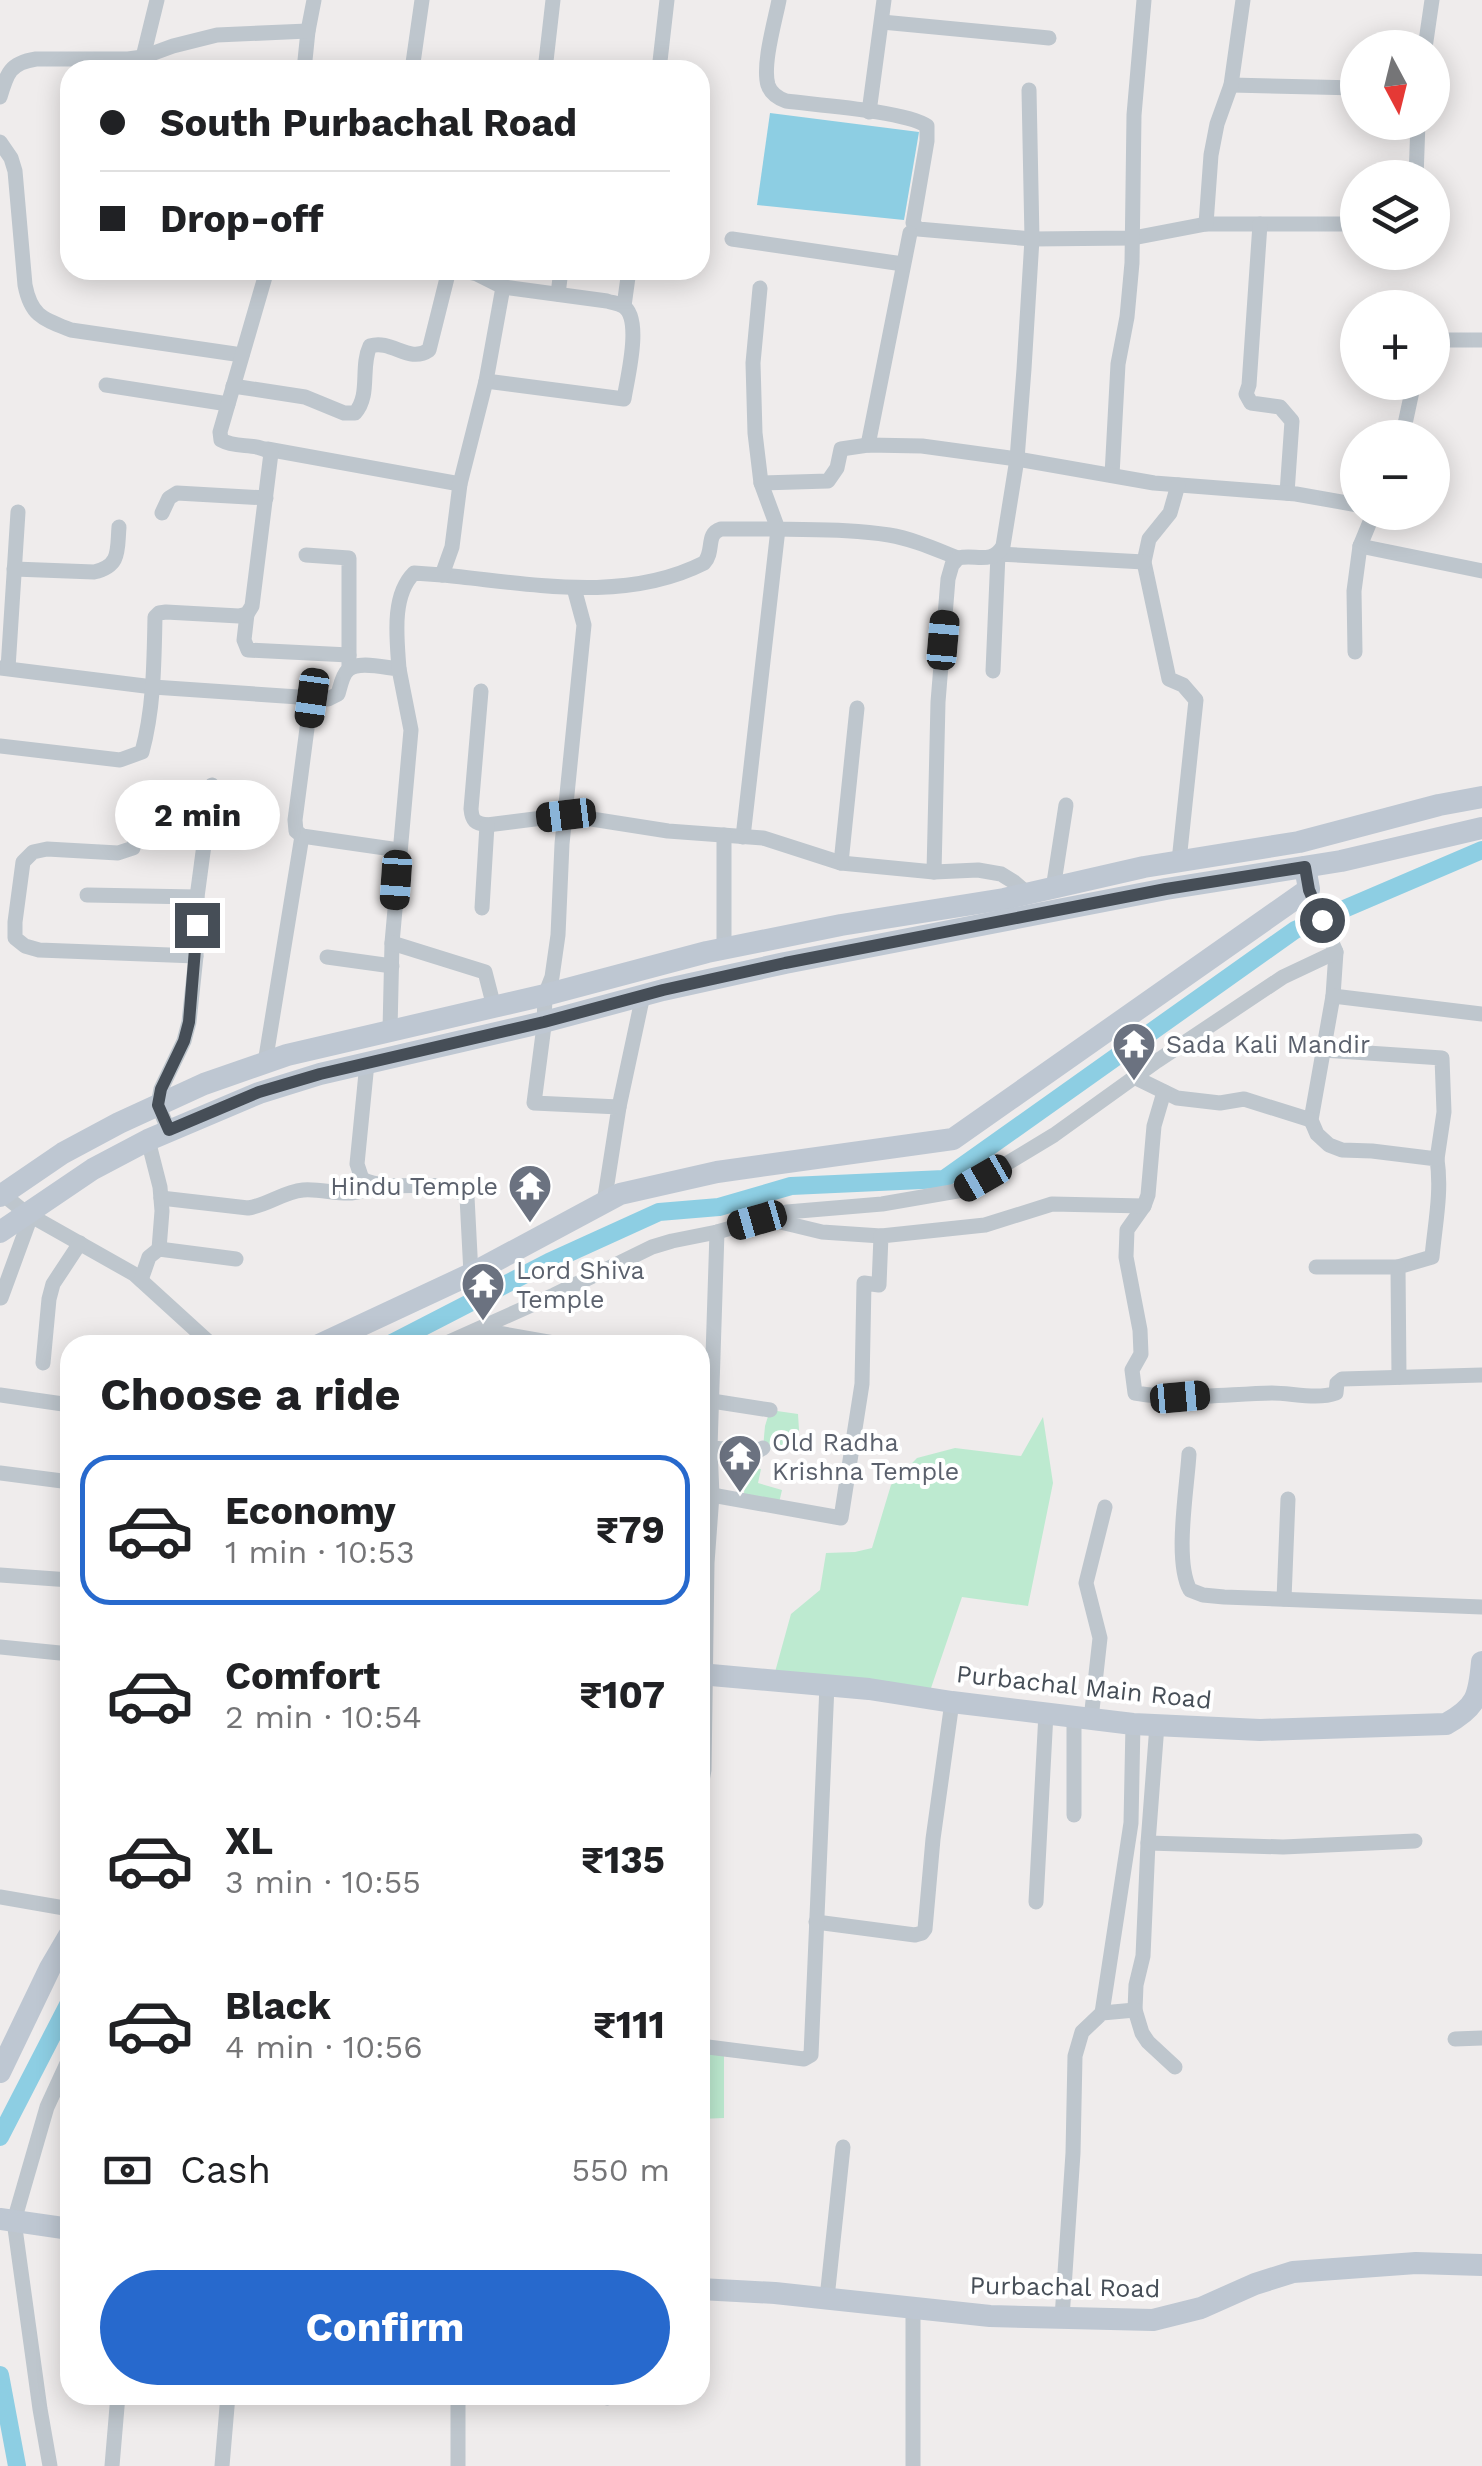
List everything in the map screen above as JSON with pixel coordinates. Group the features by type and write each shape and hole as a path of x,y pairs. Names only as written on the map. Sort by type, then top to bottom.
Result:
{"main road":[{"path":"1,1194 90,1138 204,1084 265,1062 724,949 1028,894 1179,861 1299,842 1482,798"},
{"path":"340,1335 471,1274 620,1194 717,1172 953,1139 1341,861 1474,830"},
{"path":"0,1232 93,1170 158,1135 259,1092 320,1074 785,963 1113,900 1308,882"},
{"path":"1457,1718 1477,1698 1482,1662"},
{"name":"Purbachal Main Road","path":"710,1675 869,1689 1145,1725 1260,1730 1356,1728 1441,1725 1457,1718"},
{"path":"0,2072 60,1951"},
{"path":"7,2220 60,2228"},
{"name":"Purbachal Road","path":"710,2289 775,2292 1004,2317 1153,2320 1200,2308 1293,2272 1416,2264 1482,2265"}],"street":[{"path":"143,56 157,0"},
{"path":"305,60 314,0"},
{"path":"413,60 422,0"},
{"path":"547,60 553,0"},
{"path":"659,60 668,0"},
{"path":"779,0 767,68 768,85 776,97 898,116 926,126 928,141 914,223 918,229 1032,239 1133,238 1206,224 1340,224"},
{"path":"869,112 884,0"},
{"path":"1112,476 1118,364 1127,317 1133,238 1134,115 1144,0"},
{"path":"1206,224 1211,155 1231,85 1243,0"},
{"path":"1428,30 1432,0"},
{"path":"882,22 1050,38"},
{"path":"0,97 12,68 24,61 110,60 143,56 217,35 308,32"},
{"path":"1231,85 1340,88"},
{"path":"992,671 998,554 1003,546 1016,459 1032,239 1029,90"},
{"path":"0,142 12,158 15,171 25,284 28,302 35,311 71,330 242,355"},
{"path":"1260,224 1246,394 1251,403 1280,407 1292,421 1287,493"},
{"path":"868,445 910,233"},
{"path":"732,239 903,264"},
{"path":"265,280 220,432 222,440 460,484"},
{"path":"233,386 305,397 355,413 364,398 370,346 384,343 416,356 430,350 447,280"},
{"path":"486,381 624,399 633,337 632,317 624,306 503,287 489,280"},
{"path":"558,294 560,280"},
{"path":"624,306 628,280"},
{"path":"442,575 452,547 460,484 486,381 503,287"},
{"path":"743,837 778,530 761,483 754,433 753,363 760,288"},
{"path":"1450,340 1482,340"},
{"path":"106,385 228,404"},
{"path":"761,483 828,480 837,468 840,450 868,445 922,446 1178,486 1287,493 1340,502"},
{"path":"267,450 271,461 252,606 247,614 244,640 248,650 399,670"},
{"path":"1178,486 1170,514 1149,539 1144,562 1169,679 1182,684 1196,700 1179,861"},
{"path":"162,514 169,498 177,493 266,498"},
{"path":"18,512 4,668 153,687 334,698 350,662 349,558 306,554"},
{"path":"14,568 105,570 113,564 119,527"},
{"path":"390,1030 392,944 411,730 399,670 396,620 405,582 414,574 574,588 636,586 704,563 710,557 710,536 721,529 865,532 917,542 958,558 970,555 988,559 998,554 1144,562"},
{"path":"1355,652 1354,591 1360,546 1367,530"},
{"path":"1360,546 1482,571"},
{"path":"934,872 938,702 948,579 958,558"},
{"path":"574,588 584,625 555,960 545,995 534,1102 619,1108"},
{"path":"0,746 120,760 142,752 153,687 156,617 160,612 247,614"},
{"path":"481,691 471,808 476,823 566,815 668,831 764,838 841,863 1001,874 1028,894"},
{"path":"312,698 294,820 296,830 302,836 399,850"},
{"path":"841,863 857,708"},
{"path":"159,1250 158,1105 189,1022 197,897 212,785"},
{"path":"140,805 133,848 118,853 47,848 33,852 23,862 15,938 39,950 196,956"},
{"path":"1053,889 1066,805"},
{"path":"482,908 487,825"},
{"path":"724,835 724,949"},
{"path":"265,1062 302,836"},
{"path":"1111,876 1113,900"},
{"path":"1308,882 1335,951 1333,996 1310,1120 1329,1146 1437,1160"},
{"path":"87,895 197,897"},
{"path":"392,944 485,972 494,1007"},
{"path":"466,1335 652,1247 786,1212 882,1204 963,1190 1054,1135 1282,977 1335,951"},
{"path":"327,957 392,966"},
{"path":"604,1204 642,996"},
{"path":"1333,996 1482,1014"},
{"path":"1316,1267 1398,1268 1432,1257 1439,1199 1437,1160 1444,1112 1442,1058 1323,1050"},
{"path":"366,1063 358,1164 362,1179 374,1185 456,1188 467,1196 471,1274"},
{"path":"1134,1077 1177,1098 1220,1103 1244,1098 1310,1120"},
{"path":"1164,1092 1154,1126 1148,1195 1127,1230 1126,1257 1140,1330 1140,1354 1132,1370 1135,1392 1180,1397 1275,1393 1326,1396 1336,1393 1337,1383 1342,1379 1482,1374"},
{"path":"161,1198 248,1208 303,1190 349,1194 374,1185"},
{"path":"1,1194 141,1280 201,1335"},
{"path":"764,1218 822,1232 882,1236 985,1224 1052,1204 1144,1206"},
{"path":"1,1298 28,1214"},
{"path":"709,1335 717,1232"},
{"path":"712,1496 841,1518 862,1384 864,1282 880,1285 882,1236"},
{"path":"43,1363 53,1284 80,1243"},
{"path":"141,1280 149,1258 159,1250 236,1259"},
{"path":"1398,1268 1398,1377"},
{"path":"478,1330 516,1335"},
{"path":"710,1391 710,1410"},
{"path":"0,1395 60,1404"},
{"path":"712,1401 770,1410"},
{"path":"710,1511 710,1448 764,1448"},
{"path":"1189,1454 1182,1558 1190,1590 1203,1595 1482,1608"},
{"path":"0,1472 60,1481"},
{"path":"1284,1599 1288,1499"},
{"path":"1074,1815 1082,1718 1100,1638 1086,1583 1105,1507"},
{"path":"0,1575 60,1579"},
{"path":"0,1647 60,1653"},
{"path":"710,2047 804,2060 812,2055 828,1685"},
{"path":"816,1922 915,1935 925,1929 952,1702"},
{"path":"1036,1902 1046,1713"},
{"path":"1457,1718 1482,1720"},
{"path":"1145,1725 1146,1922 1135,2010 1148,2042 1175,2067"},
{"path":"1062,2318 1075,2056 1082,2032 1102,2013 1145,1725"},
{"path":"1148,1844 1283,1847 1414,1840"},
{"path":"0,1897 60,1906"},
{"path":"1102,2013 1135,2010"},
{"path":"1455,2039 1482,2038"},
{"path":"50,2466 7,2220 60,2078"},
{"path":"828,2298 843,2147"},
{"path":"913,2466 914,2309"},
{"path":"112,2466 117,2405"},
{"path":"222,2466 227,2405"},
{"path":"458,2405 458,2466"}],"green space":[{"path":"770,1410 798,1414 799,1430 791,1449 763,1448"},
{"path":"1043,1417 1053,1483 1028,1606 962,1597 930,1691 775,1672 791,1614 820,1590 826,1553 872,1548 891,1485 917,1458 955,1448 1021,1456"},
{"path":"747,1468 761,1469 758,1483 782,1490 778,1507 743,1501"},
{"path":"710,2051 724,2052 724,2118 710,2119"}],"water":[{"path":"770,113 919,132 904,220 757,205"}],"waterway":[{"path":"407,1335 549,1262 659,1212 719,1207 791,1186 944,1179 1295,930 1482,850"},
{"path":"0,2137 60,2020"},
{"path":"0,2375 17,2466"}],"place":[{"name":"Sada Kali Mandir","path":"1134,1082"},
{"name":"Hindu Temple","path":"530,1224"},
{"name":"Lord Shiva Temple","path":"483,1322"},
{"name":"Old Radha Krishna Temple","path":"740,1494"}],"route":[{"path":"197,925 189,1022 158,1105 169,1130 259,1092 320,1074 663,990 1166,889 1305,867 1309,890 1322,920"}]}
